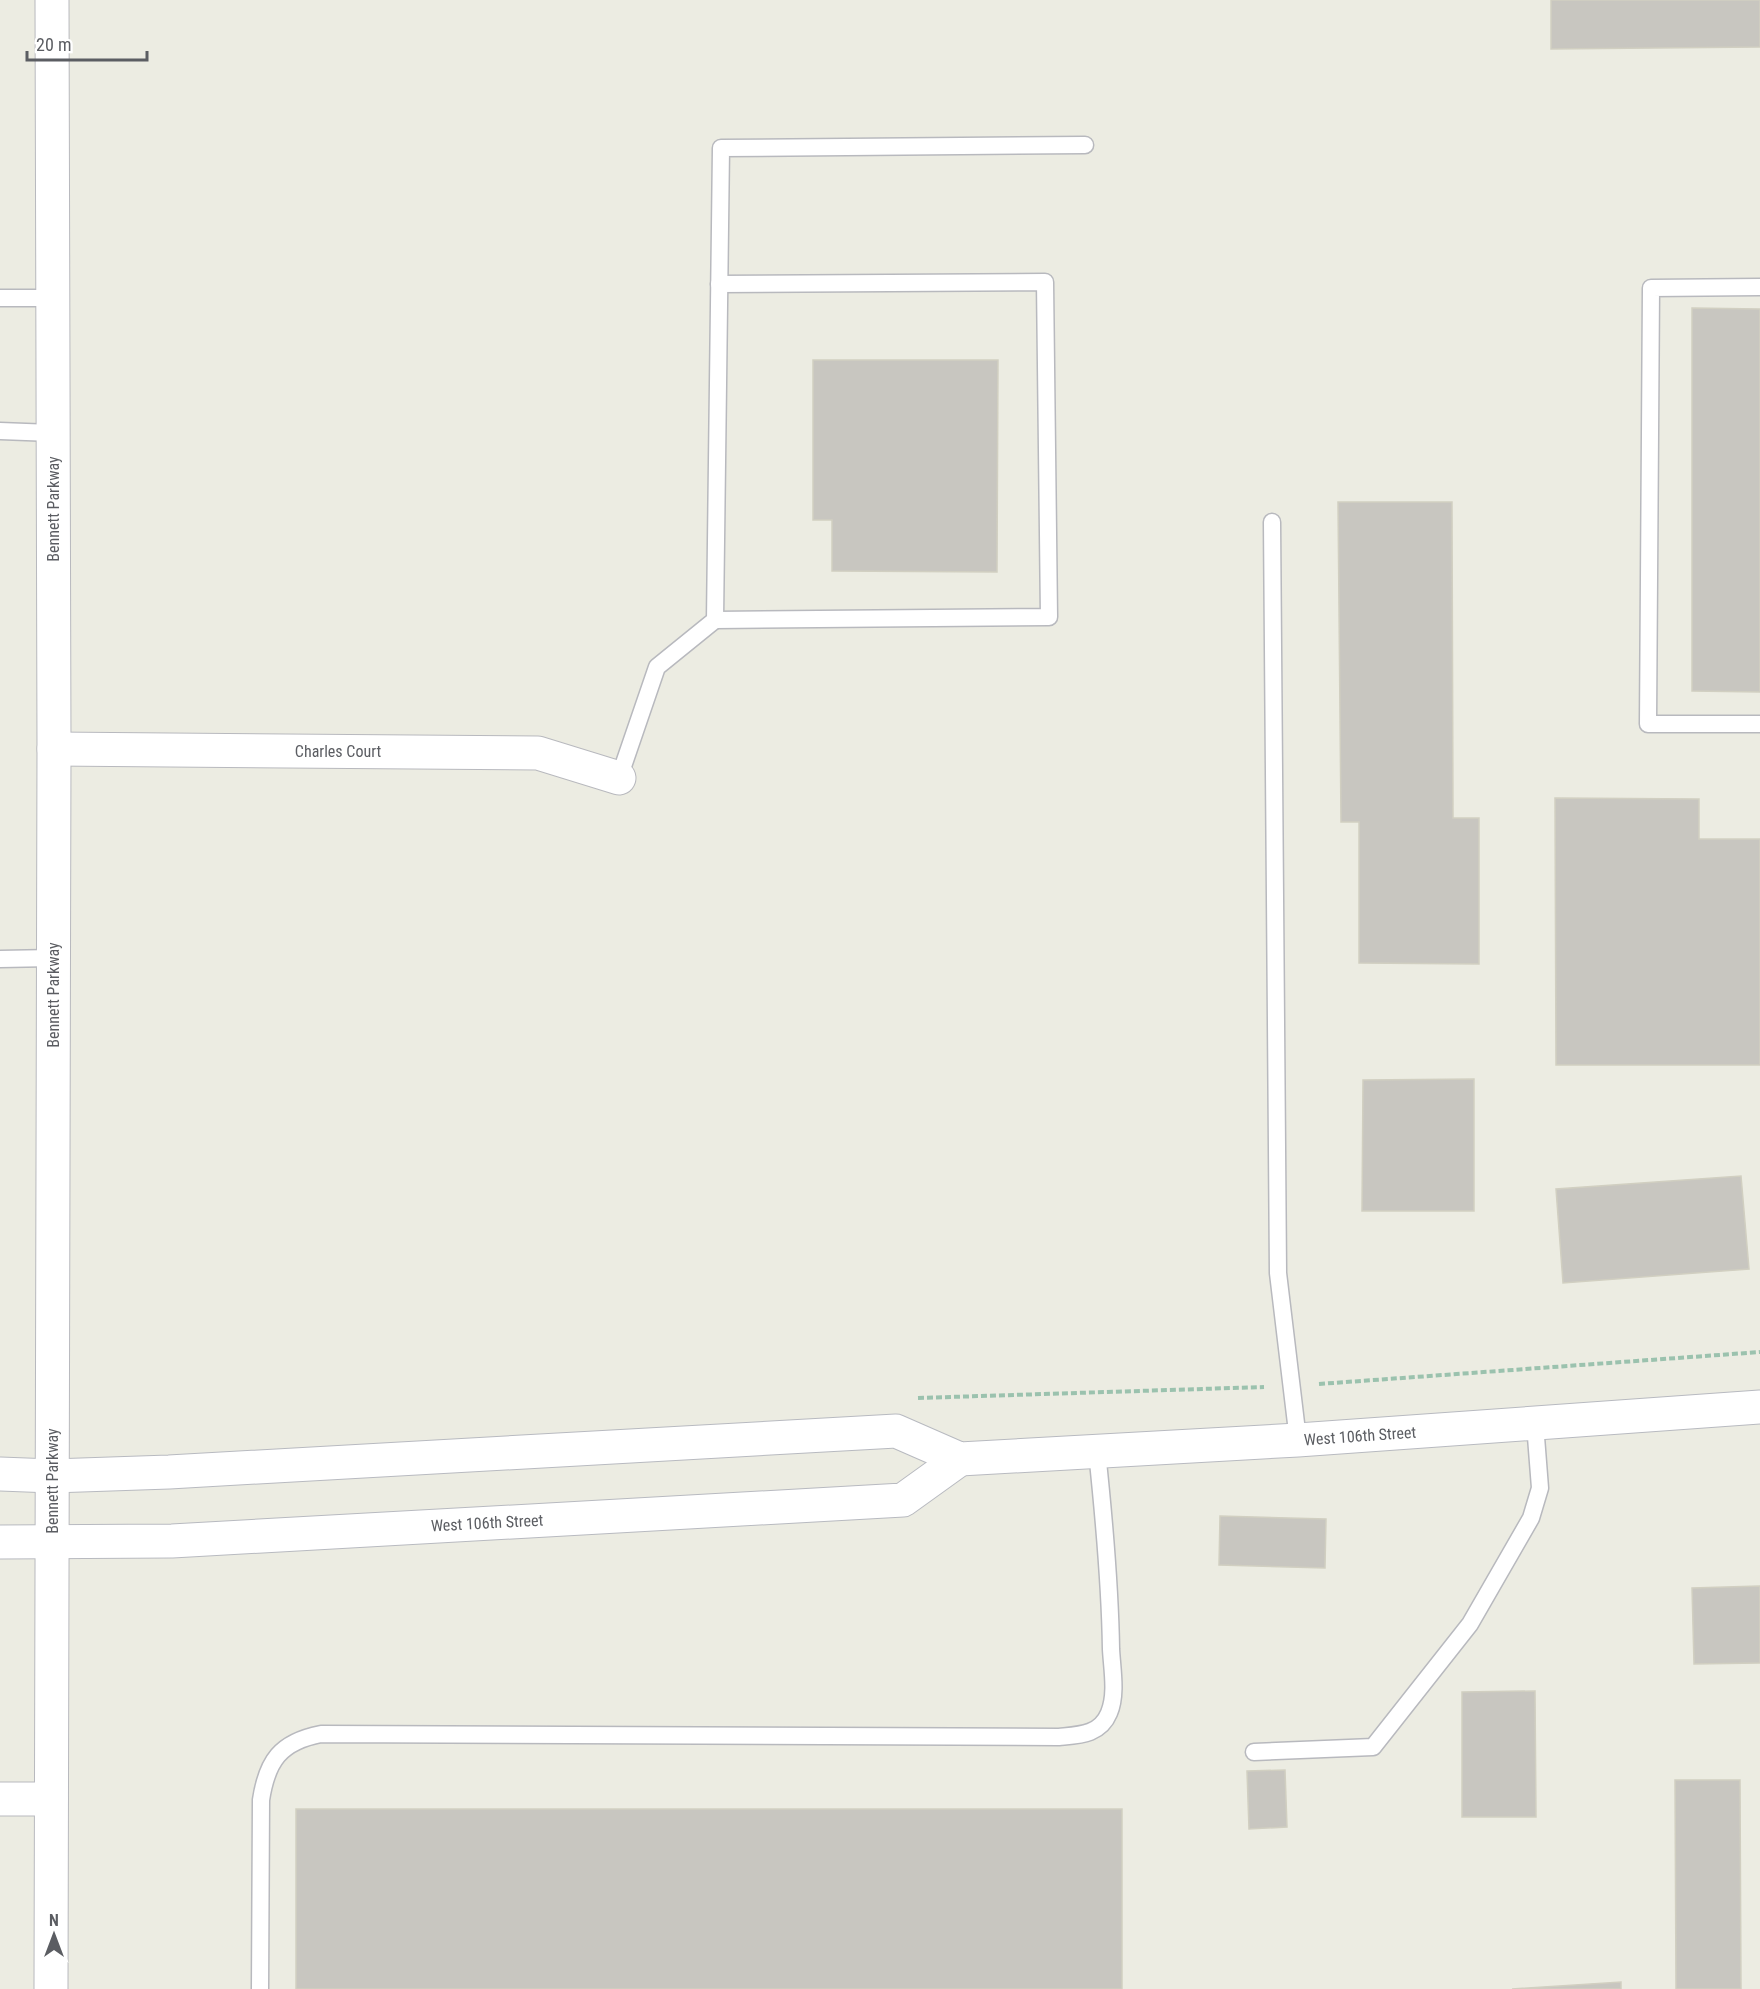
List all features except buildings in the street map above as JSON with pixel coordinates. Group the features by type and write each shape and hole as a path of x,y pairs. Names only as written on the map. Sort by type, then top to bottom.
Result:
{"street":[{"name":"Bennett Parkway","path":"51,0 54,749 51,1989"},
{"name":"Charles Court","path":"54,749 538,753 619,778"},
{"name":"West 106th Street","path":"0,1474 52,1476 193,1470 896,1431 960,1459 1298,1440 1760,1407"},
{"name":"West 106th Street","path":"0,1542 184,1540 903,1500 960,1459"},
{"path":"0,1799 51,1799"}],"lane":[{"path":"715,620 721,148 1085,145"},
{"path":"619,778 657,667 715,620 1049,617 1045,282 719,284"},
{"path":"1760,286 1651,288 1648,712 1648,724 1760,724"},
{"path":"0,298 52,298"},
{"path":"0,430 52,433"},
{"path":"1272,522 1278,1273 1298,1440"},
{"path":"0,959 53,958"},
{"path":"1254,1752 1373,1747 1470,1624 1531,1518 1539,1488 1535,1424"},
{"path":"260,1989 261,1800 265,1774 274,1758 303,1737 321,1734 1059,1737 1086,1735 1099,1727 1108,1714 1113,1683 1109,1563 1097,1452"}]}
